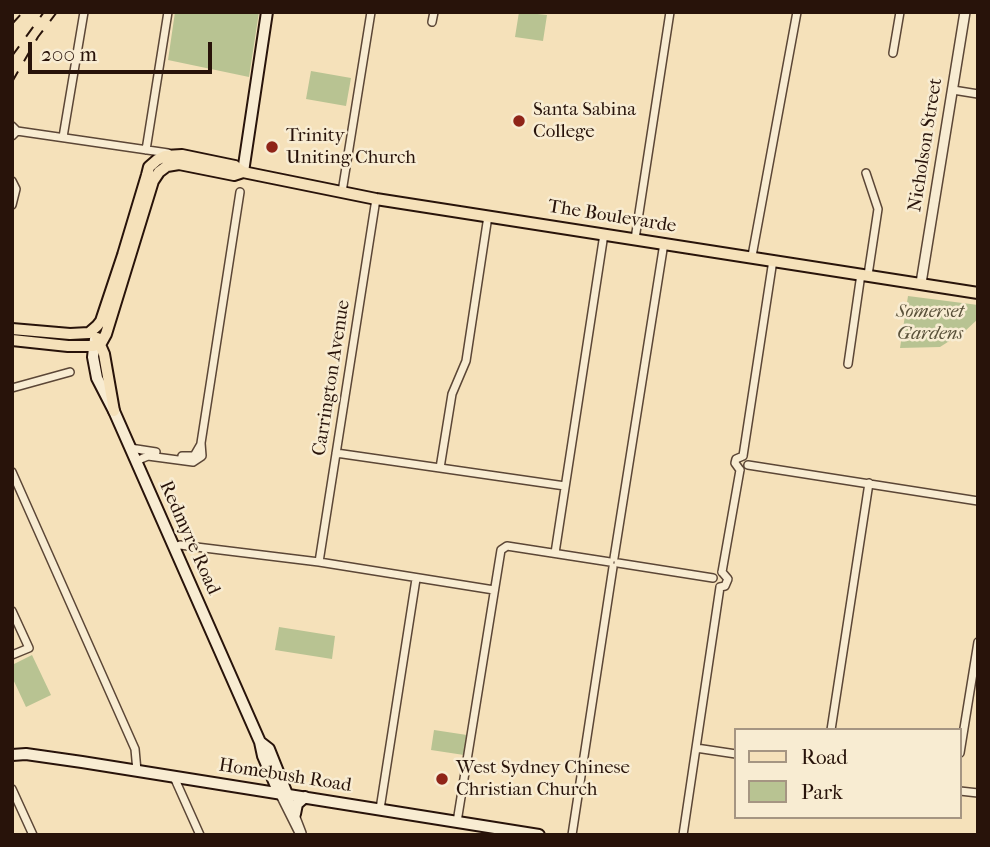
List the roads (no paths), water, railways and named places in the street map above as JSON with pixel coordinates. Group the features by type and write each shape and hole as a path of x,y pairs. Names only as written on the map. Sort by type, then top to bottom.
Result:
{"main road":[{"path":"243,172 267,12"},
{"path":"98,341 101,321 146,175 154,162 173,154"},
{"name":"The Boulevarde","path":"173,154 235,166 243,172 376,199 978,293"},
{"path":"154,162 160,165 178,162 186,165"},
{"name":"The Boulevarde","path":"167,166 186,165 234,175 243,172"},
{"name":"Redmyre Road","path":"167,166 153,181 98,341 94,367 260,742 270,771 283,794"},
{"path":"12,329 98,341"},
{"path":"12,340 52,345 98,341"},
{"name":"Redmyre Road","path":"260,742 269,750 283,794"},
{"name":"Homebush Road","path":"12,749 26,754 539,835"},
{"name":"Homebush Road","path":"12,755 26,754"},
{"path":"250,788 263,784 270,771"},
{"path":"295,814 297,804 305,797"}],"street":[{"path":"63,138 83,12"},
{"path":"142,150 167,12"},
{"path":"342,192 370,12"},
{"path":"432,22 434,12"},
{"path":"635,239 670,12"},
{"path":"752,256 797,12"},
{"path":"893,53 900,12"},
{"name":"Nicholson Street","path":"921,283 965,12"},
{"path":"953,90 978,94"},
{"name":"The Boulevarde","path":"14,131 173,154"},
{"name":"The Boulevarde","path":"142,150 154,162"},
{"path":"848,364 878,209 866,173"},
{"path":"12,181 16,189 12,205"},
{"path":"133,455 196,461 202,456 201,443 240,192"},
{"name":"Carrington Avenue","path":"319,562 376,199"},
{"path":"440,468 452,394 466,361 488,216"},
{"path":"555,553 604,234"},
{"path":"572,835 664,243"},
{"path":"743,456 773,260"},
{"path":"12,388 70,372"},
{"path":"133,455 145,452 191,457 196,454 201,443"},
{"path":"336,453 565,486"},
{"path":"740,470 744,470 748,465 747,458 743,456"},
{"path":"722,572 740,470 735,463 736,458 743,456"},
{"path":"748,465 978,501"},
{"path":"12,472 135,748 137,771"},
{"path":"831,728 869,483"},
{"path":"174,547 180,545 319,562 494,590"},
{"path":"457,821 500,550 507,546 713,578"},
{"path":"713,578 722,572"},
{"path":"683,835 720,587 728,582 726,574 722,572"},
{"path":"713,578 715,584 720,587"},
{"path":"380,809 416,579"},
{"path":"12,611 29,648 12,655"},
{"path":"962,741 978,642"},
{"path":"696,748 734,754"},
{"path":"174,777 200,835"},
{"path":"12,789 33,835"},
{"name":"Redmyre Road","path":"283,794 295,814 301,835"},
{"name":"Redmyre Road","path":"283,794 301,835"}],"railway":[{"path":"12,24 23,12"},
{"path":"12,56 44,12"},
{"path":"12,82 38,37 57,12"}],"place":[{"name":"Santa Sabina College","path":"519,121"},
{"name":"Trinity Uniting Church","path":"272,147"},
{"name":"West Sydney Chinese Christian Church","path":"442,779"}],"park label":[{"name":"Somerset Gardens","path":"930,323"}]}
